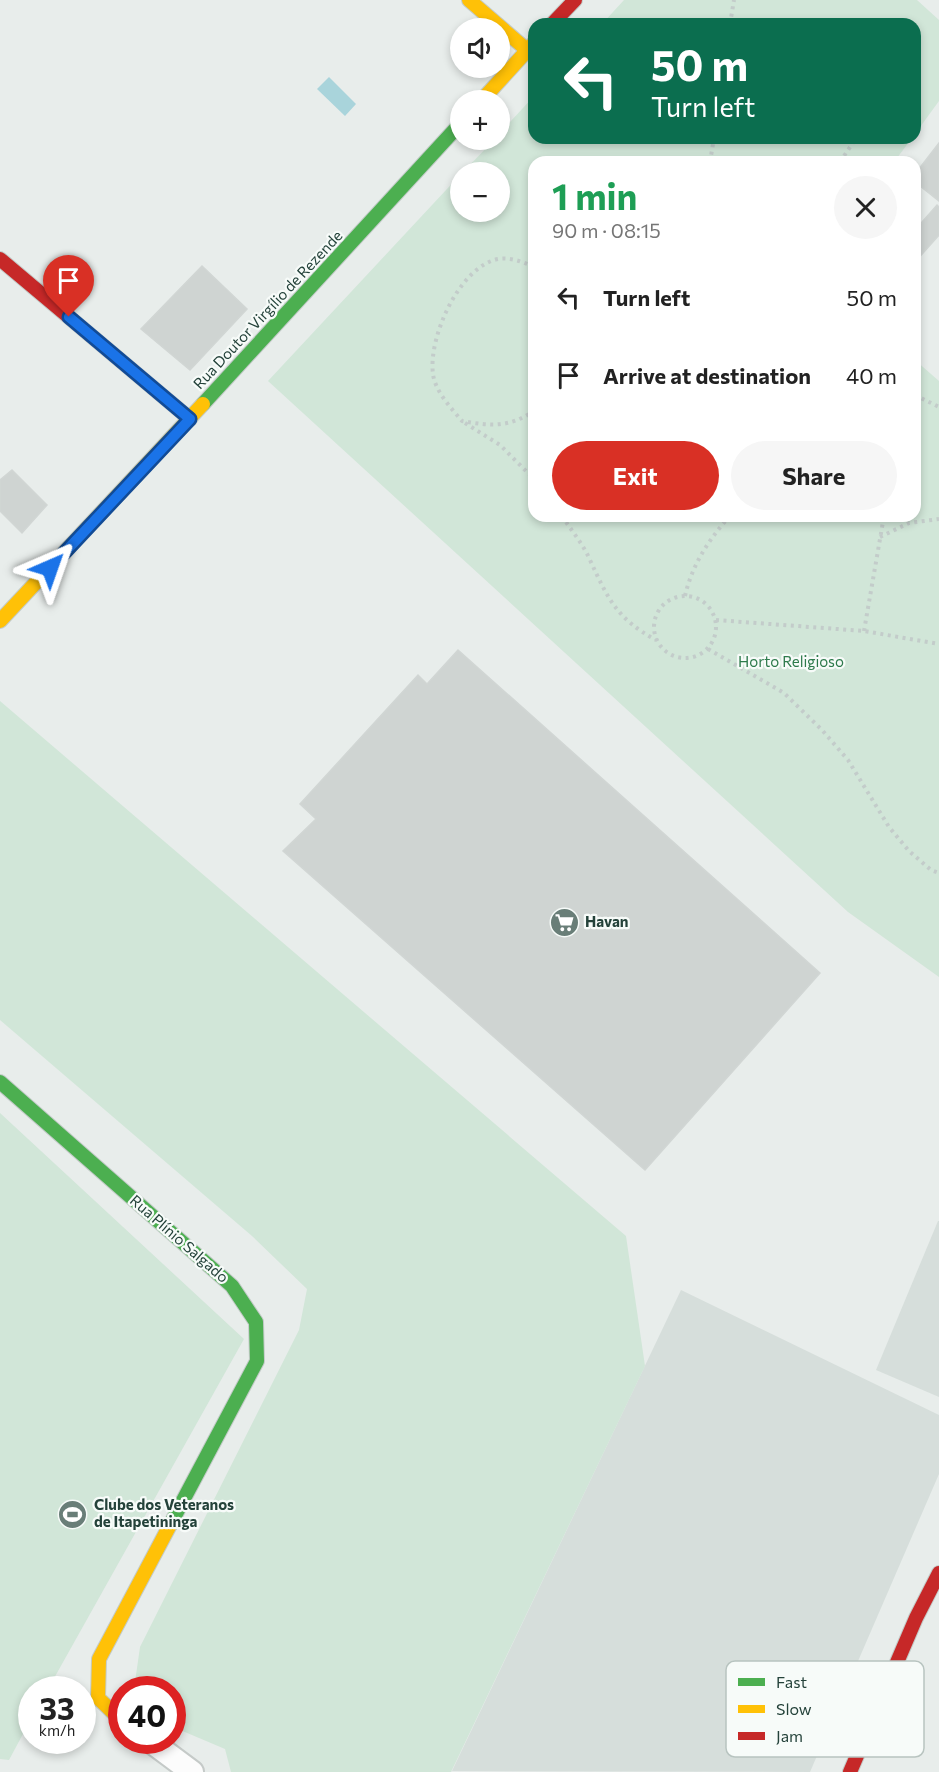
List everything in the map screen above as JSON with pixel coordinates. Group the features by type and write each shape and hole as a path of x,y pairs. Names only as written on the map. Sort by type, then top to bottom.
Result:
{"street":[{"path":"469,0 528,45"},
{"path":"558,18 575,0"},
{"path":"491,90 528,50"},
{"name":"Rua Doutor Virgílio de Rezende","path":"0,621 190,419 450,135"},
{"path":"0,259 190,419"},
{"name":"Rua Plínio Salgado","path":"0,1082 232,1286 256,1322 257,1361 99,1659 98,1698 108,1708"},
{"path":"898,1661 939,1573"},
{"path":"168,1754 192,1772"},
{"path":"850,1772 856,1757"}],"path":[{"path":"731,18 734,0"},
{"path":"528,265 517,260 499,259 484,265 468,279 447,308 435,341 433,375 444,399 462,421 500,445 528,473"},
{"path":"921,398 939,407"},
{"path":"462,421 494,427 528,415"},
{"path":"921,521 939,519"},
{"path":"566,522 589,558 599,583 616,609 633,628 657,640 670,655 680,658 700,656 708,649 714,641 716,620 712,610 705,603 685,596 674,598 659,611 655,621 657,640"},
{"path":"685,596 688,582 712,535 724,522"},
{"path":"864,631 883,522"},
{"path":"879,537 909,523 916,522"},
{"path":"716,620 864,631 939,644"},
{"path":"708,649 784,693 822,730 848,760 889,827 909,851 931,870 939,873"}],"shaded area":[{"path":"939,1221 939,1397 876,1370"},
{"path":"681,1290 939,1415 939,1474 858,1661 726,1661 726,1757 816,1757 810,1772 452,1771"}],"green space":[{"path":"624,0 917,0 939,20 939,101 921,126 921,18 608,18"},
{"name":"Horto Religioso","path":"528,103 528,144 908,144 898,156 528,156 528,522 921,522 921,365 939,381 939,977 848,912 268,381 450,186 450,222 510,222 510,162 473,162 484,150 510,150 510,122"},
{"path":"0,701 626,1236 645,1366 451,1772 231,1772 225,1749 186,1732 186,1676 136,1676 140,1647 299,1330 307,1289 252,1236 0,1020"},
{"name":"Clube dos Veteranos de Itapetininga","path":"0,1113 244,1339 55,1676 18,1676 18,1743 9,1760 0,1759"}],"water":[{"path":"329,77 356,104 345,116 317,89"}],"building":[{"path":"939,143 939,201 921,187 921,166"},
{"path":"937,205 939,207 939,235 921,255 921,223"},
{"path":"202,266 247,309 190,370 141,329"},
{"path":"12,470 47,505 22,533 0,511 0,480"},
{"name":"Havan","path":"458,650 820,973 645,1170 283,851 316,819 300,804 418,675 427,684"}],"traffic: fast":[{"path":"203,404 450,135"},
{"path":"0,1082 232,1286 256,1322 257,1361 170,1525"}],"traffic: slow":[{"path":"469,0 527,50"},
{"path":"491,90 528,50"},
{"path":"0,621 203,404"},
{"path":"108,1708 98,1698 99,1659 170,1525"}],"traffic: jam":[{"path":"558,18 575,0"},
{"path":"0,259 190,419"},
{"path":"898,1661 939,1573"},
{"path":"850,1772 856,1757"}],"place":[{"name":"Havan","path":"564,922"},
{"name":"Clube dos Veteranos de Itapetininga","path":"73,1514"}],"route":[{"path":"50,568 190,419 69,317"}]}
